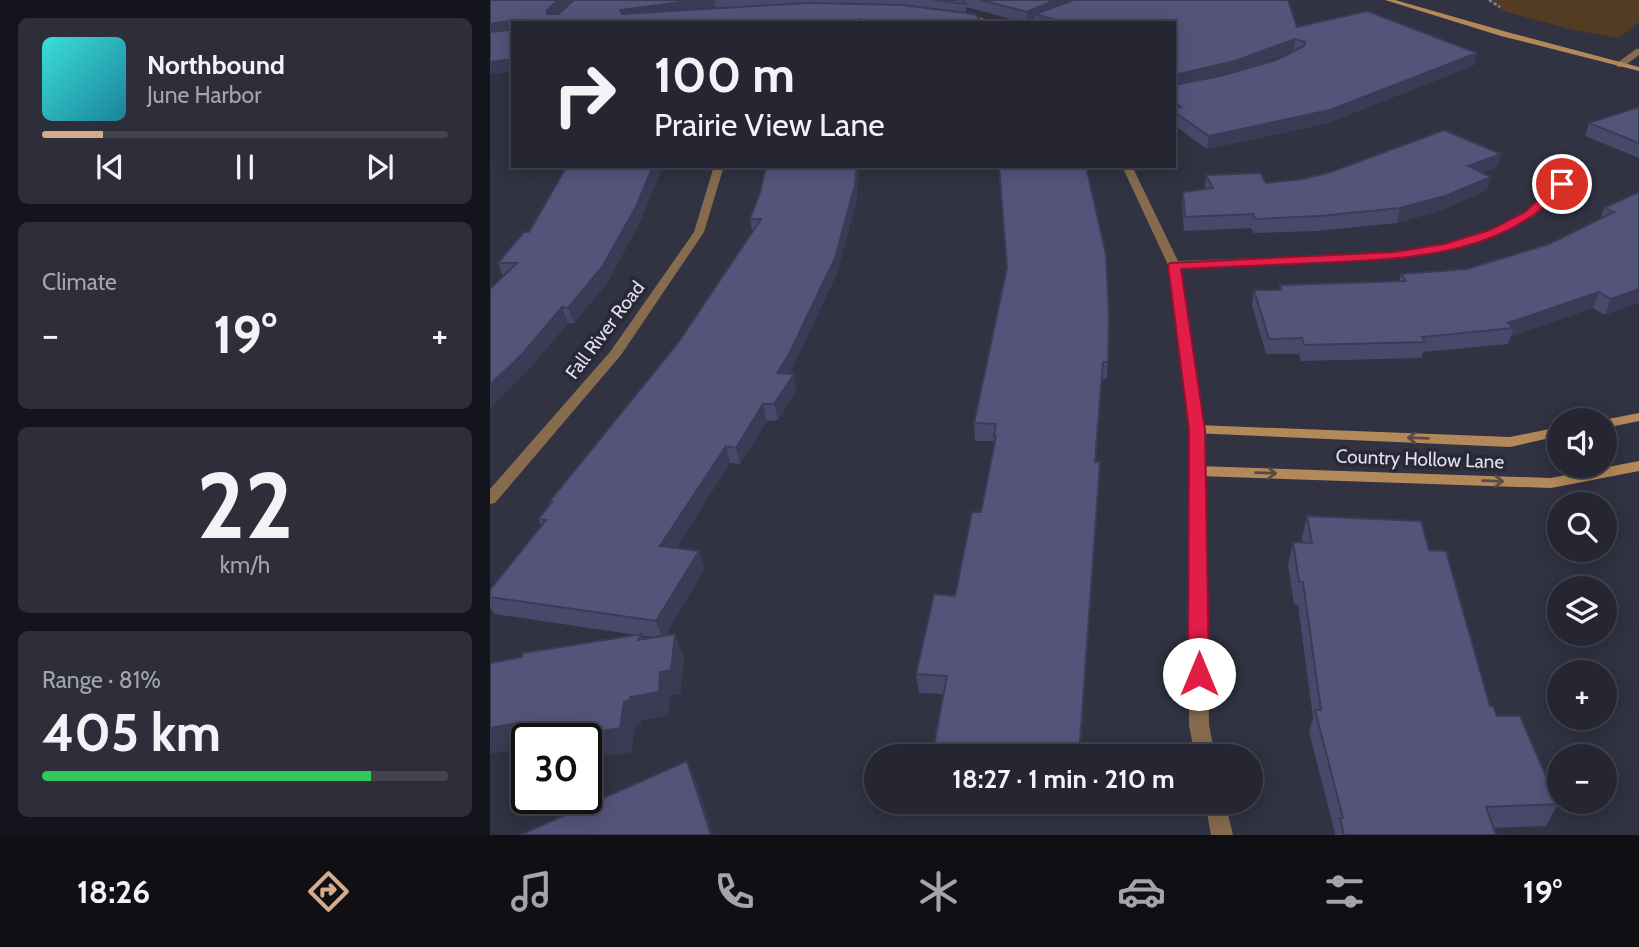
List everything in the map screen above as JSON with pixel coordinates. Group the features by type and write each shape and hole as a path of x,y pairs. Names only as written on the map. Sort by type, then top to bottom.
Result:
{"street":[{"path":"1388,0 1639,69"},
{"path":"958,13 983,21"},
{"path":"1620,65 1639,51"},
{"name":"Fall River Road","path":"490,499 615,355 699,232 718,168"},
{"path":"1128,168 1174,265 1197,430 1199,725 1203,744"},
{"path":"1174,265 1395,256 1446,247 1494,233 1530,215 1578,168"},
{"path":"1617,422 1639,417"},
{"name":"Country Hollow Lane","path":"1197,430 1510,442 1547,434"},
{"name":"Country Hollow Lane","path":"1198,471 1551,484 1639,466"},
{"path":"1218,814 1222,835"}],"shaded area":[{"path":"1492,0 1639,0 1639,22 1619,38 1573,30 1503,11"}],"building":[{"path":"490,0 558,0 547,10 547,14 558,14 574,0 696,0 620,10 622,14 808,3 902,5 975,14 981,21 509,21 490,24"},
{"path":"935,0 962,0 966,4"},
{"path":"981,0 1055,0 1027,12"},
{"path":"1074,0 1288,0 1297,27 1367,11 1477,53 1330,110 1209,136 1176,113 1176,108 1181,107 1176,103 1176,85 1276,60 1304,46 1305,42 1295,39 1235,61 1176,75 1176,21 1059,21 1035,14"},
{"path":"511,26 511,59 490,62 490,32 509,30"},
{"path":"1639,107 1639,143 1589,123"},
{"path":"1444,130 1501,154 1468,166 1491,177 1445,196 1400,208 1255,219 1253,214 1185,217 1183,192 1213,188 1206,175 1260,173 1266,183 1303,179 1331,172"},
{"path":"566,168 652,168 636,207 602,267 568,308 562,307 524,352 490,385 490,289 517,263 498,263 524,232 529,232"},
{"path":"766,168 857,168 855,185 835,258 788,356 777,373 794,374 774,404 763,404 736,448 726,446 660,546 699,551 656,621 490,597 490,590 546,520 538,519 552,502 549,502 678,343 761,219 750,219"},
{"path":"999,168 1086,168 1106,255 1109,315 1108,362 1103,362 1095,462 1100,462 1080,744 934,744 947,676 916,674 934,594 955,596 972,512 981,512 996,424 974,423 1007,268"},
{"path":"1639,192 1639,289 1611,299 1599,292 1508,323 1513,328 1422,337 1425,342 1304,345 1302,338 1269,339 1254,290 1281,290 1280,285 1406,281 1401,274 1467,269 1549,244 1614,212 1604,208"},
{"path":"1307,516 1421,521 1429,550 1446,551 1490,706 1493,706 1497,716 1520,716 1547,779 1547,804 1486,807 1496,835 1344,835 1340,818 1343,818 1315,710 1321,710 1303,582 1299,582 1293,542 1312,543"},
{"path":"642,634 638,640 675,634 671,670 660,672 659,692 630,697 630,700 624,702 620,728 602,731 602,723 524,722 490,728 490,663 522,657 523,653"},
{"path":"687,761 711,835 520,835 567,814 602,814 602,799"}],"route":[{"path":"1199,674 1197,430 1174,265 1395,256 1446,247 1494,233 1530,215 1562,184"}]}
